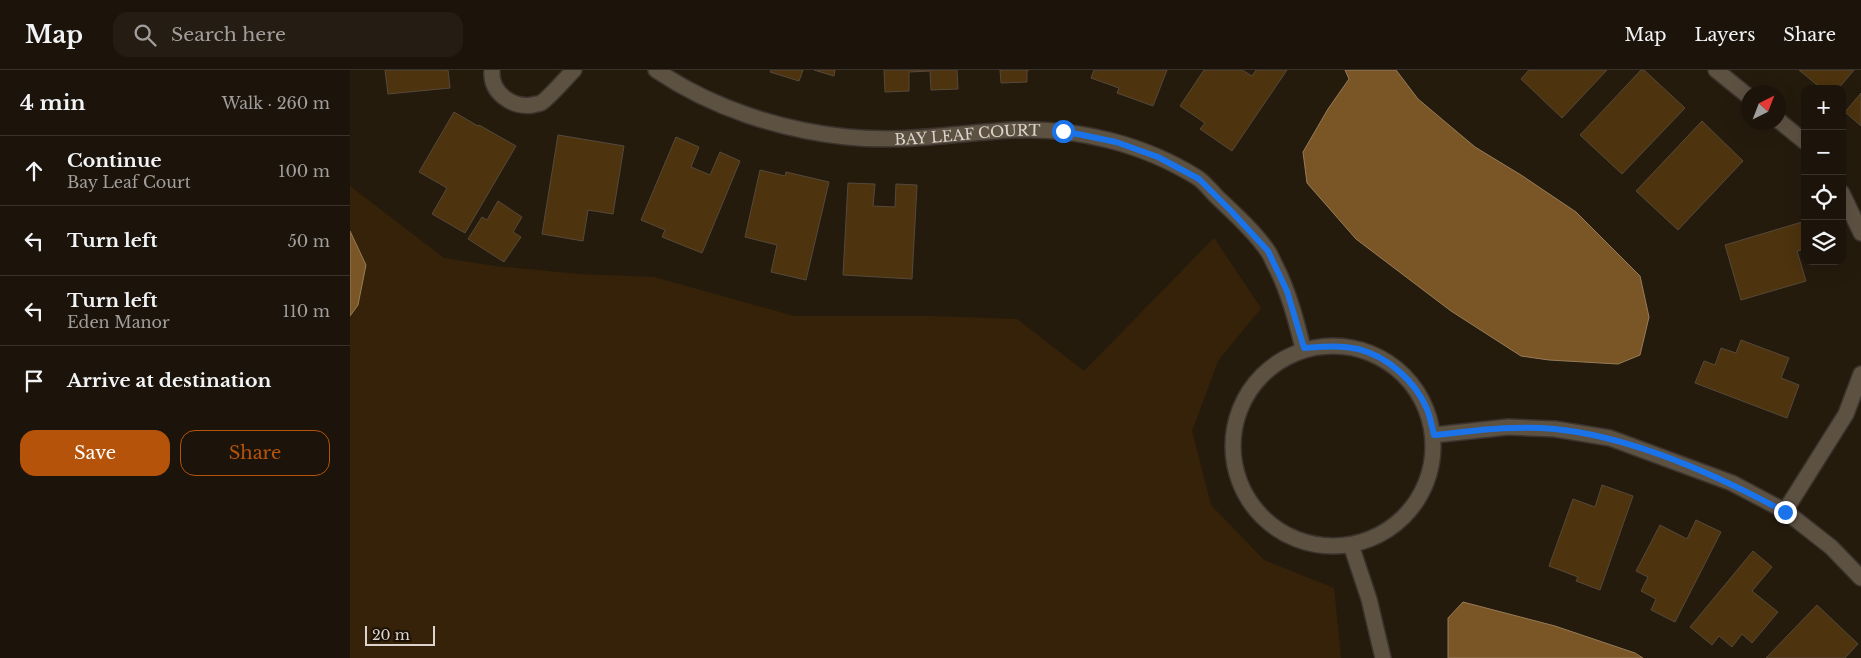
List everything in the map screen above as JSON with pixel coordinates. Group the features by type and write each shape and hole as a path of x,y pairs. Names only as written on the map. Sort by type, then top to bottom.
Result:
{"street":[{"path":"492,70 495,88 503,98 526,106 540,104 574,70"},
{"name":"BAY LEAF COURT","path":"656,70 678,84 727,108 802,129 847,137 900,140 1014,130 1063,131 1116,142 1158,157 1199,179 1268,251 1287,291 1304,348"},
{"path":"1716,70 1741,90"},
{"path":"1786,127 1801,139"},
{"path":"1846,201 1861,233"},
{"path":"1338,346 1359,350 1386,362 1417,390 1427,409 1434,435 1431,464 1424,488 1411,510 1389,530 1372,539 1351,545 1328,547 1302,542 1277,530 1257,512 1244,493 1234,468 1232,441 1235,420 1246,394 1261,375 1280,360 1304,348 1338,346"},
{"path":"1785,512 1846,414 1861,374"},
{"path":"1434,435 1508,427 1555,429 1610,438 1732,484 1785,512 1831,547 1861,578"},
{"path":"1351,545 1369,599 1383,658"}],"shaded area":[{"path":"1345,70 1396,70 1418,99 1475,147 1576,212 1640,276 1649,317 1640,355 1618,364 1549,360 1521,356 1451,311 1356,239 1307,183 1303,152 1328,109 1349,79"},
{"path":"350,186 444,258 495,266 579,274 654,277 794,316 929,316 1017,319 1084,371 1214,238 1261,308 1218,361 1192,431 1211,505 1264,560 1334,588 1341,658 350,658"},
{"path":"350,231 366,265 358,305 350,316"},
{"path":"1463,602 1555,626 1635,653 1643,658 1448,658 1448,618"}],"building":[{"path":"385,70 448,70 450,88 388,94"},
{"path":"771,70 803,70 799,81 770,72"},
{"path":"814,70 835,70 834,76"},
{"path":"884,70 957,70 958,89 931,90 930,71 909,72 909,91 885,92"},
{"path":"1000,70 1027,70 1027,82 1001,83"},
{"path":"1094,70 1167,70 1153,106 1117,93 1119,88 1091,78"},
{"path":"1204,70 1242,70 1252,76 1256,70 1287,70 1232,151 1200,129 1205,123 1180,106"},
{"path":"1529,70 1607,70 1562,118 1521,79"},
{"path":"1641,70 1644,70 1685,108 1622,174 1580,135"},
{"path":"1799,70 1854,70 1841,85 1817,85"},
{"path":"1861,93 1861,126 1846,111"},
{"path":"454,112 516,146 465,233 432,214 447,188 419,172"},
{"path":"1702,121 1743,161 1678,230 1636,191"},
{"path":"558,135 624,146 613,214 588,210 583,241 542,234"},
{"path":"676,137 699,147 691,167 710,175 720,152 740,161 702,253 662,237 665,230 641,220"},
{"path":"760,170 785,176 786,172 829,182 806,280 771,272 777,245 745,237"},
{"path":"848,183 875,184 873,206 895,207 896,184 917,185 912,279 843,275"},
{"path":"498,201 522,217 513,232 521,237 504,262 468,239 482,217 487,220"},
{"path":"1801,222 1801,250 1797,251 1806,281 1741,300 1725,245"},
{"path":"1741,340 1789,358 1781,378 1799,385 1787,418 1695,383 1704,361 1715,365 1721,348 1736,353"},
{"path":"1602,485 1633,496 1600,590 1576,581 1578,577 1549,566 1573,499 1595,507"},
{"path":"1696,520 1721,532 1675,622 1651,610 1656,599 1641,591 1648,577 1636,571 1660,525 1687,539"},
{"path":"1753,551 1772,567 1752,591 1778,612 1752,643 1742,634 1732,647 1719,636 1712,645 1690,627"},
{"path":"1817,605 1858,644 1845,658 1766,658"}],"route":[{"path":"1063,131 1116,142 1158,157 1199,179 1268,251 1287,291 1304,348 1338,346 1359,350 1380,358 1398,371 1417,390 1427,409 1434,435 1508,427 1555,429 1610,438 1673,460 1732,484 1785,512"}]}
